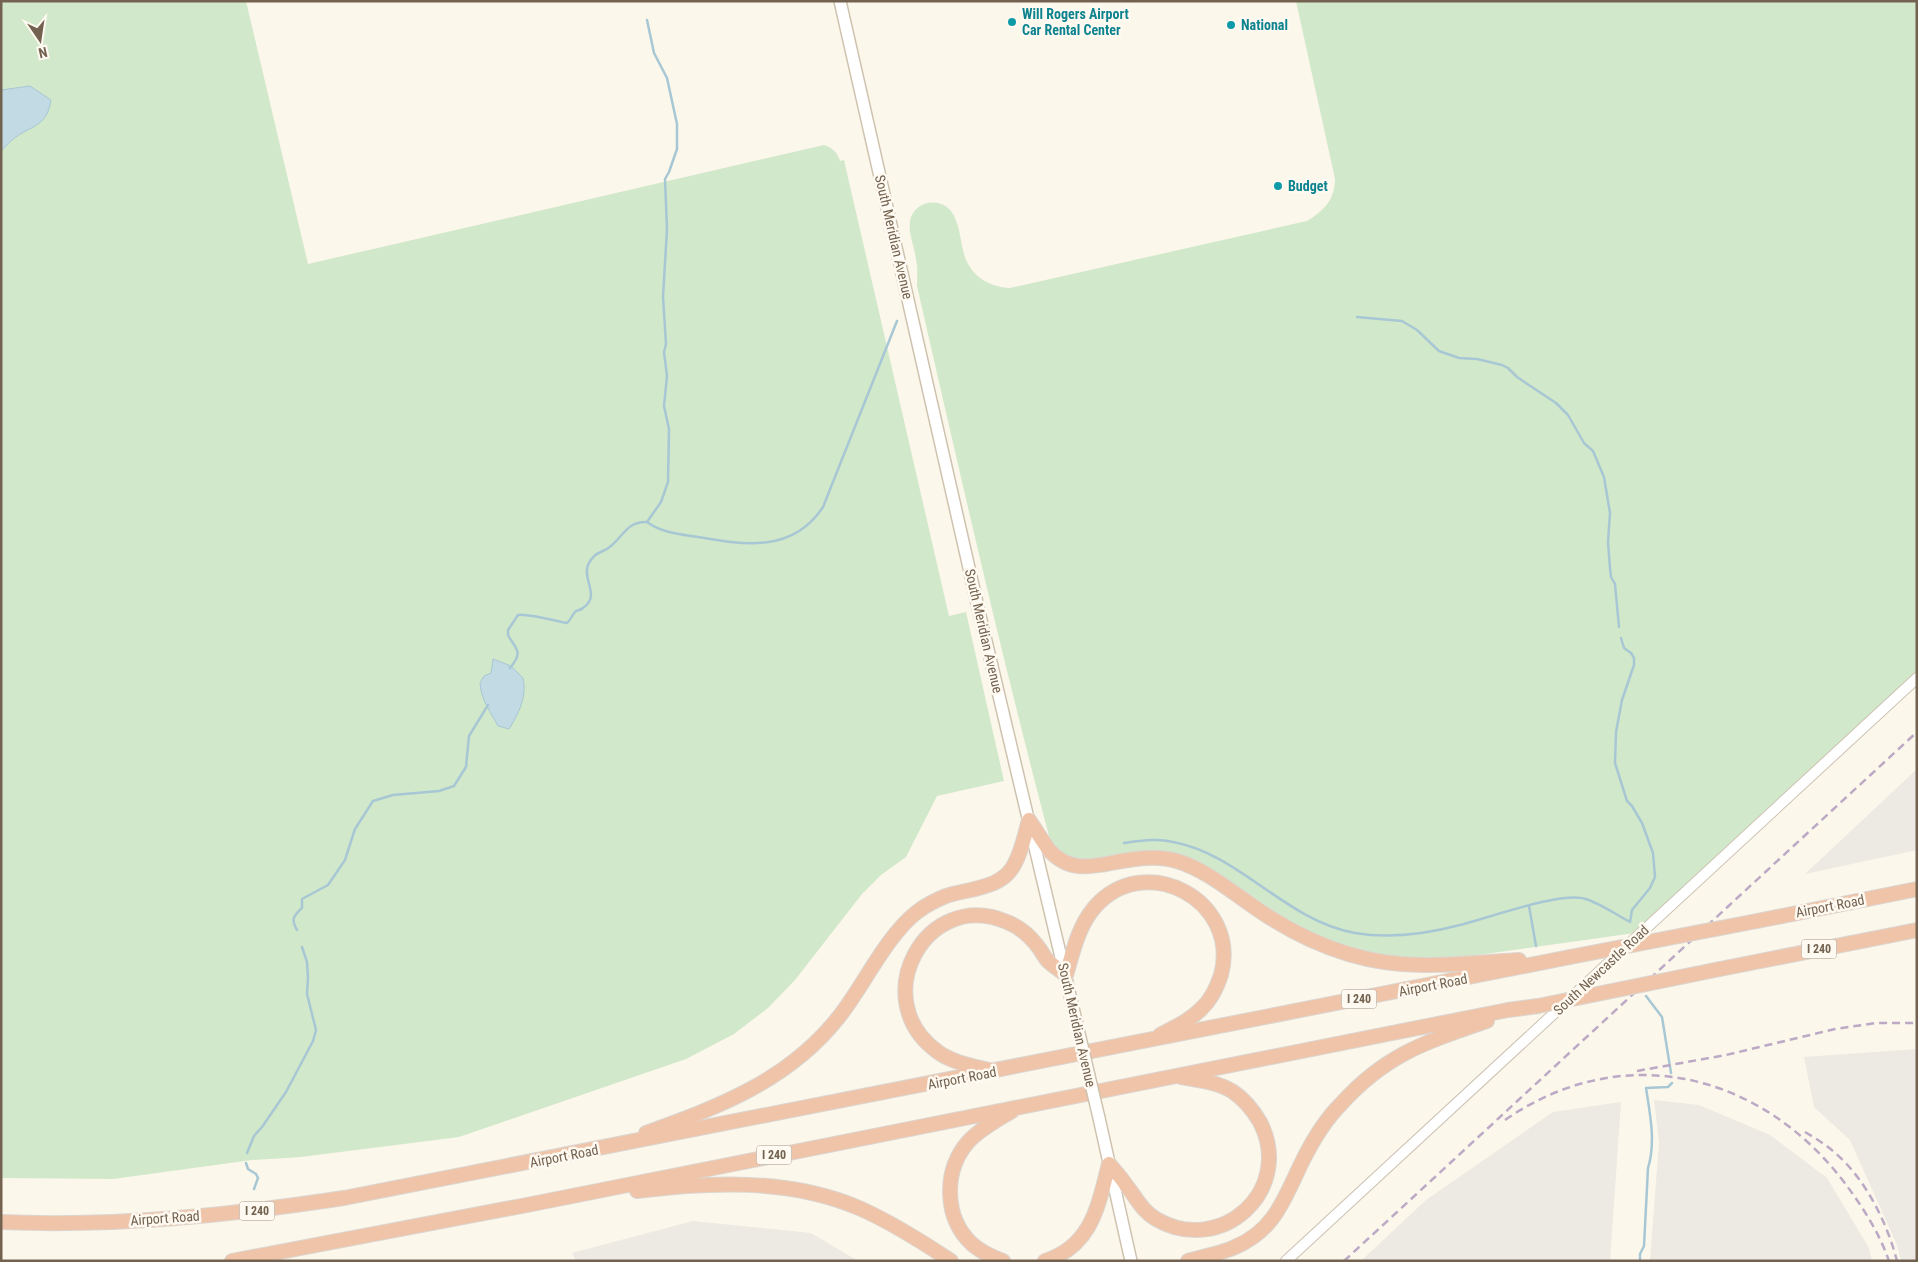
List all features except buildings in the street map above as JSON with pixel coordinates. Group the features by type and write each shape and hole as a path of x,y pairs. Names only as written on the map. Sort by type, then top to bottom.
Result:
{"highway":[{"path":"1029,820 1051,851 1072,866 1083,868 1096,867 1142,858 1168,858 1179,861 1204,873 1297,934 1346,954 1372,960 1428,965 1570,957"},
{"path":"600,1149 705,1112 758,1086 780,1071 820,1038 837,1019 894,936 917,912 930,903 948,896 988,886 1010,872 1019,853 1029,820"},
{"path":"994,1072 952,1060 938,1052 918,1032 907,1009 904,995 907,969 919,946 940,927 952,921 965,917 993,917 1022,930 1047,960 1066,975 1084,922 1100,901 1112,893 1137,883 1151,882 1173,886 1197,899 1207,909 1221,936 1223,967 1212,996 1199,1011 1149,1041"},
{"name":"Airport Road","path":"1,1222 85,1223 155,1220 282,1208 344,1198 994,1072 1917,889"},
{"name":"I 240","path":"232,1261 527,1205 1917,930"},
{"path":"1188,1261 1236,1247 1264,1229 1282,1206 1303,1160 1327,1121 1356,1088 1373,1073 1389,1061 1423,1044 1507,1012"},
{"path":"1109,1164 1142,1208 1154,1218 1169,1226 1185,1230 1215,1228 1230,1222 1244,1213 1256,1200 1270,1167 1269,1149 1265,1132 1256,1116 1246,1102 1217,1084 1175,1076"},
{"path":"1003,1261 987,1255 972,1244 961,1230 953,1212 950,1197 951,1180 959,1154 968,1142 987,1126 1022,1106"},
{"path":"1045,1261 1068,1250 1083,1236 1092,1221 1109,1164"},
{"path":"527,1205 677,1186 729,1184 796,1190 857,1207 918,1239 951,1261"}],"main road":[{"name":"South Meridian Avenue","path":"840,1 1131,1261"}],"street":[{"name":"South Newcastle Road","path":"1286,1261 1917,678"}],"shaded area":[{"path":"1917,769 1917,850 1805,874"},
{"path":"1917,1049 1917,1261 1901,1261 1897,1245 1850,1140 1814,1107 1804,1057"},
{"path":"1654,1100 1699,1105 1770,1135 1827,1178 1869,1248 1872,1261 1650,1261 1659,1142"},
{"path":"1621,1102 1610,1261 1361,1261 1426,1200 1553,1112"},
{"path":"693,1221 811,1233 858,1261 576,1261 572,1253"}],"green space":[{"path":"1,1 246,1 308,264 824,145 832,149 840,161 844,160 949,616 966,612 1004,781 937,796 906,857 881,875 862,894 795,980 768,1008 734,1034 686,1059 459,1137 301,1157 252,1160 113,1179 1,1178"},
{"path":"1296,1 1917,1 1917,673 1635,933 1478,955 1468,959 1427,961 1369,955 1303,932 1194,862 1092,863 1069,859 1052,843 1049,836 997,631 917,286 917,262 910,231 912,215 915,210 926,203 933,202 946,206 956,220 969,266 986,282 1010,288 1307,221 1319,213 1331,198 1335,179"}],"water":[{"path":"30,86 51,100 46,116 37,125 12,140 1,151 1,90"},
{"path":"493,659 511,666 523,678 523,698 509,729 498,726 482,695 480,683 484,676 491,673"}],"waterway":[{"path":"510,668 518,654 508,635 508,630 518,615 534,616 567,623 575,612 583,608 591,598 587,571 593,557 611,546 631,526 647,522 661,502 668,482 669,429 664,406 667,376 664,352 666,344 663,297 667,229 665,179 677,149 677,124 667,78 654,53 647,20"},
{"path":"1357,317 1402,321 1417,330 1439,351 1459,358 1477,359 1502,365 1556,403 1568,415 1584,443 1593,451 1604,477 1610,513 1608,542 1610,568 1611,577 1615,584 1619,627"},
{"path":"647,522 659,529 671,532 716,540 750,543 783,539 811,522 823,507 897,321"},
{"path":"1124,843 1161,840 1197,849 1242,873 1307,915 1330,926 1355,933 1381,936 1434,931 1524,906 1575,898 1592,901 1630,922 1632,910 1650,888 1655,877 1653,853 1642,823 1627,801 1615,763 1616,732 1622,700 1634,665 1634,658 1624,648 1621,638"},
{"path":"297,930 294,918 302,908 302,899 328,885 345,860 355,829 373,801 393,795 439,791 454,786 466,767 469,736 488,705"},
{"path":"1529,906 1536,946"},
{"path":"247,1153 254,1136 286,1092 313,1041 316,1030 307,994 307,962 302,947"},
{"path":"1646,996 1662,1017 1671,1073"},
{"path":"1640,1261 1640,1254 1644,1246 1648,1168 1652,1148 1646,1088 1668,1087 1672,1083"},
{"path":"246,1163 248,1169 256,1174 258,1178 254,1189"}],"railway":[{"path":"1344,1261 1917,732"},
{"path":"1637,1071 1726,1055 1835,1029 1876,1023 1917,1023"},
{"path":"1505,1120 1550,1095 1596,1080 1642,1075 1687,1079 1731,1093 1772,1115 1810,1144 1844,1182 1857,1200 1870,1220 1889,1261"},
{"path":"1805,1132 1834,1152 1856,1175 1881,1216 1897,1261"}],"place":[{"name":"Will Rogers Airport Car Rental Center","path":"1012,22"},
{"name":"National","path":"1231,25"},
{"name":"Budget","path":"1278,186"}]}
